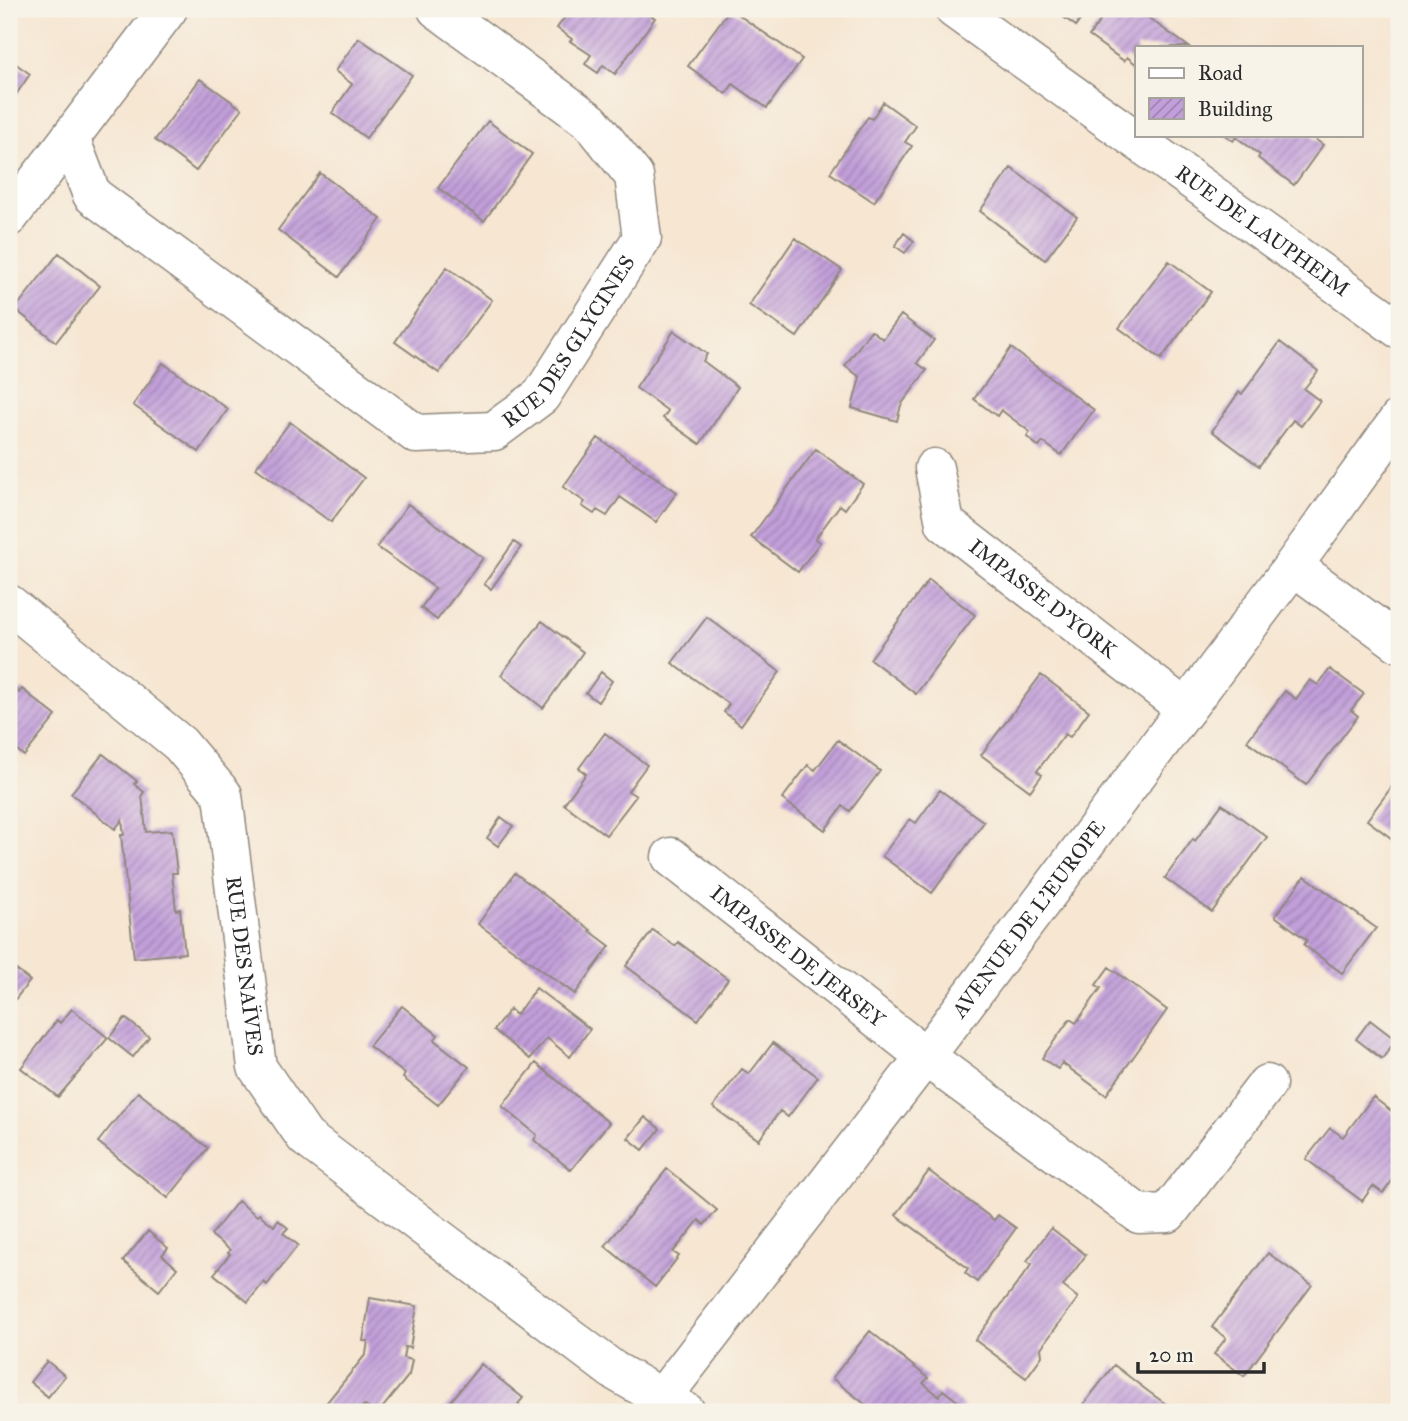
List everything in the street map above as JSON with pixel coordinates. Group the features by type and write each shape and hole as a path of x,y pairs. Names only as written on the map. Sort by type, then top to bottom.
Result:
{"street":[{"path":"9,217 168,9"},
{"name":"RUE DES GLYCINES","path":"69,138 92,195 416,434 494,431 541,396 642,238 634,176 591,122 437,9"},
{"name":"RUE DE LAUPHEIM","path":"954,9 1399,329"},
{"name":"AVENUE DE L'EUROPE","path":"666,1407 699,1351 926,1057 1293,566 1399,419"},
{"name":"IMPASSE D'YORK","path":"934,468 945,523 1186,709"},
{"path":"1293,566 1399,643"},
{"name":"RUE DES NAÏVES","path":"9,604 180,744 223,795 257,1067 305,1136 613,1370 666,1407"},
{"name":"IMPASSE DE JERSEY","path":"671,857 926,1057 1139,1214 1168,1213 1267,1084"}],"building":[{"path":"571,9 652,9 649,14 655,18 615,74 603,65 598,73 585,64 591,55 557,28"},
{"path":"730,9 802,59 767,108 733,84 726,94 688,66"},
{"path":"1052,9 1088,9 1076,26"},
{"path":"1109,9 1136,9 1188,46 1135,46 1135,63 1127,57 1124,61 1089,36"},
{"path":"359,38 412,75 366,138 332,113 352,84 335,71"},
{"path":"9,59 30,74 9,105"},
{"path":"200,79 242,109 196,171 155,140"},
{"path":"883,102 916,126 905,142 912,146 874,202 830,173 868,117 872,119"},
{"path":"488,121 532,154 484,221 438,188"},
{"path":"1226,136 1310,136 1323,145 1294,185 1258,158 1260,155 1236,137 1233,141"},
{"path":"1011,168 1077,217 1045,260 980,211"},
{"path":"320,173 381,219 339,277 278,230"},
{"path":"904,233 914,241 905,253 895,246"},
{"path":"795,238 842,270 797,337 749,305"},
{"path":"59,253 100,286 56,342 15,309"},
{"path":"1169,261 1211,292 1161,359 1119,328"},
{"path":"447,267 492,300 439,373 395,342"},
{"path":"901,315 934,340 917,363 927,370 901,405 897,421 852,408 860,377 845,366 871,330 883,339"},
{"path":"674,331 707,354 703,361 738,387 700,444 663,418 668,411 636,388"},
{"path":"1280,342 1318,371 1304,389 1320,401 1301,426 1293,420 1259,466 1212,431 1239,392 1242,394"},
{"path":"1011,348 1094,410 1061,455 1043,442 1039,447 1027,437 1030,432 1001,410 997,416 974,399"},
{"path":"163,363 228,409 199,452 133,405"},
{"path":"290,422 364,478 331,522 256,468"},
{"path":"598,438 677,492 656,522 620,497 607,516 597,510 594,514 582,506 585,502 563,487"},
{"path":"816,449 863,484 845,509 840,505 815,539 820,542 798,572 751,537"},
{"path":"408,504 483,558 437,620 421,608 435,588 377,547"},
{"path":"514,542 521,547 491,589 484,584"},
{"path":"929,580 975,615 916,694 870,659"},
{"path":"707,617 780,672 741,725 724,712 729,704 672,663"},
{"path":"542,621 583,652 543,708 501,675"},
{"path":"1330,669 1364,694 1351,710 1358,716 1306,785 1247,741 1285,691 1296,699 1310,680 1318,685"},
{"path":"601,672 612,681 598,702 586,693"},
{"path":"1041,675 1089,711 1070,737 1065,734 1037,771 1042,775 1030,791 981,755"},
{"path":"9,684 19,693 22,689 56,716 24,756 9,743"},
{"path":"605,733 647,765 628,791 636,796 606,835 564,804 586,774 579,768"},
{"path":"838,740 880,771 850,811 843,806 825,830 782,799 808,765 815,770"},
{"path":"103,754 137,781 134,784 144,792 142,795 146,832 172,830 177,873 172,873 174,892 176,910 180,909 185,953 134,958 121,835 124,835 122,820 115,829 71,793"},
{"path":"1399,777 1399,844 1367,820"},
{"path":"940,790 984,822 932,893 882,856 910,819 916,823"},
{"path":"1222,804 1267,837 1212,912 1165,878"},
{"path":"501,817 513,826 498,846 487,838"},
{"path":"515,873 610,946 575,994 478,924"},
{"path":"1305,876 1376,928 1342,973 1304,945 1307,940 1275,916"},
{"path":"653,930 675,946 678,942 728,979 698,1020 626,966"},
{"path":"9,964 30,981 9,1007"},
{"path":"1109,967 1167,1010 1106,1095 1062,1063 1058,1069 1042,1058 1070,1019 1076,1023 1101,988 1096,985"},
{"path":"536,988 590,1029 570,1057 547,1038 530,1059 494,1030 510,1009 516,1015"},
{"path":"402,1006 438,1035 434,1040 469,1067 438,1105 403,1078 405,1074 369,1046"},
{"path":"72,1009 108,1038 58,1097 21,1068 57,1020 60,1023"},
{"path":"125,1018 149,1037 133,1057 109,1038"},
{"path":"1370,1020 1396,1040 1382,1059 1356,1039"},
{"path":"773,1043 818,1077 788,1117 780,1111 759,1140 713,1107 742,1069 749,1074"},
{"path":"536,1063 609,1123 571,1170 534,1140 537,1135 502,1106"},
{"path":"138,1092 208,1148 168,1198 98,1142"},
{"path":"1373,1097 1399,1117 1399,1179 1395,1177 1383,1193 1373,1186 1362,1201 1306,1159 1330,1128 1343,1137"},
{"path":"645,1117 660,1129 643,1150 628,1138"},
{"path":"667,1169 717,1210 704,1225 699,1220 673,1252 679,1256 655,1287 605,1246"},
{"path":"929,1171 994,1220 998,1215 1016,1228 977,1282 965,1273 968,1268 896,1215"},
{"path":"238,1201 274,1226 278,1220 288,1228 283,1233 298,1245 267,1285 264,1282 248,1302 214,1274 230,1254 230,1250 211,1235"},
{"path":"1051,1228 1086,1255 1063,1286 1078,1298 1041,1348 1042,1356 1026,1378 975,1340 1032,1264 1027,1261"},
{"path":"148,1231 168,1248 162,1255 177,1268 159,1291 123,1261"},
{"path":"1268,1253 1312,1285 1244,1376 1214,1354 1226,1338 1212,1327"},
{"path":"370,1298 417,1306 410,1348 405,1347 403,1358 412,1360 409,1375 379,1412 373,1412 364,1405 358,1412 319,1412 366,1354 368,1341 363,1341"},
{"path":"870,1331 928,1378 923,1383 939,1396 943,1390 964,1406 959,1412 875,1412 832,1378"},
{"path":"47,1361 65,1376 48,1397 30,1382"},
{"path":"481,1364 523,1398 518,1404 529,1412 442,1412"},
{"path":"1114,1365 1177,1412 1085,1412 1080,1409"}]}
